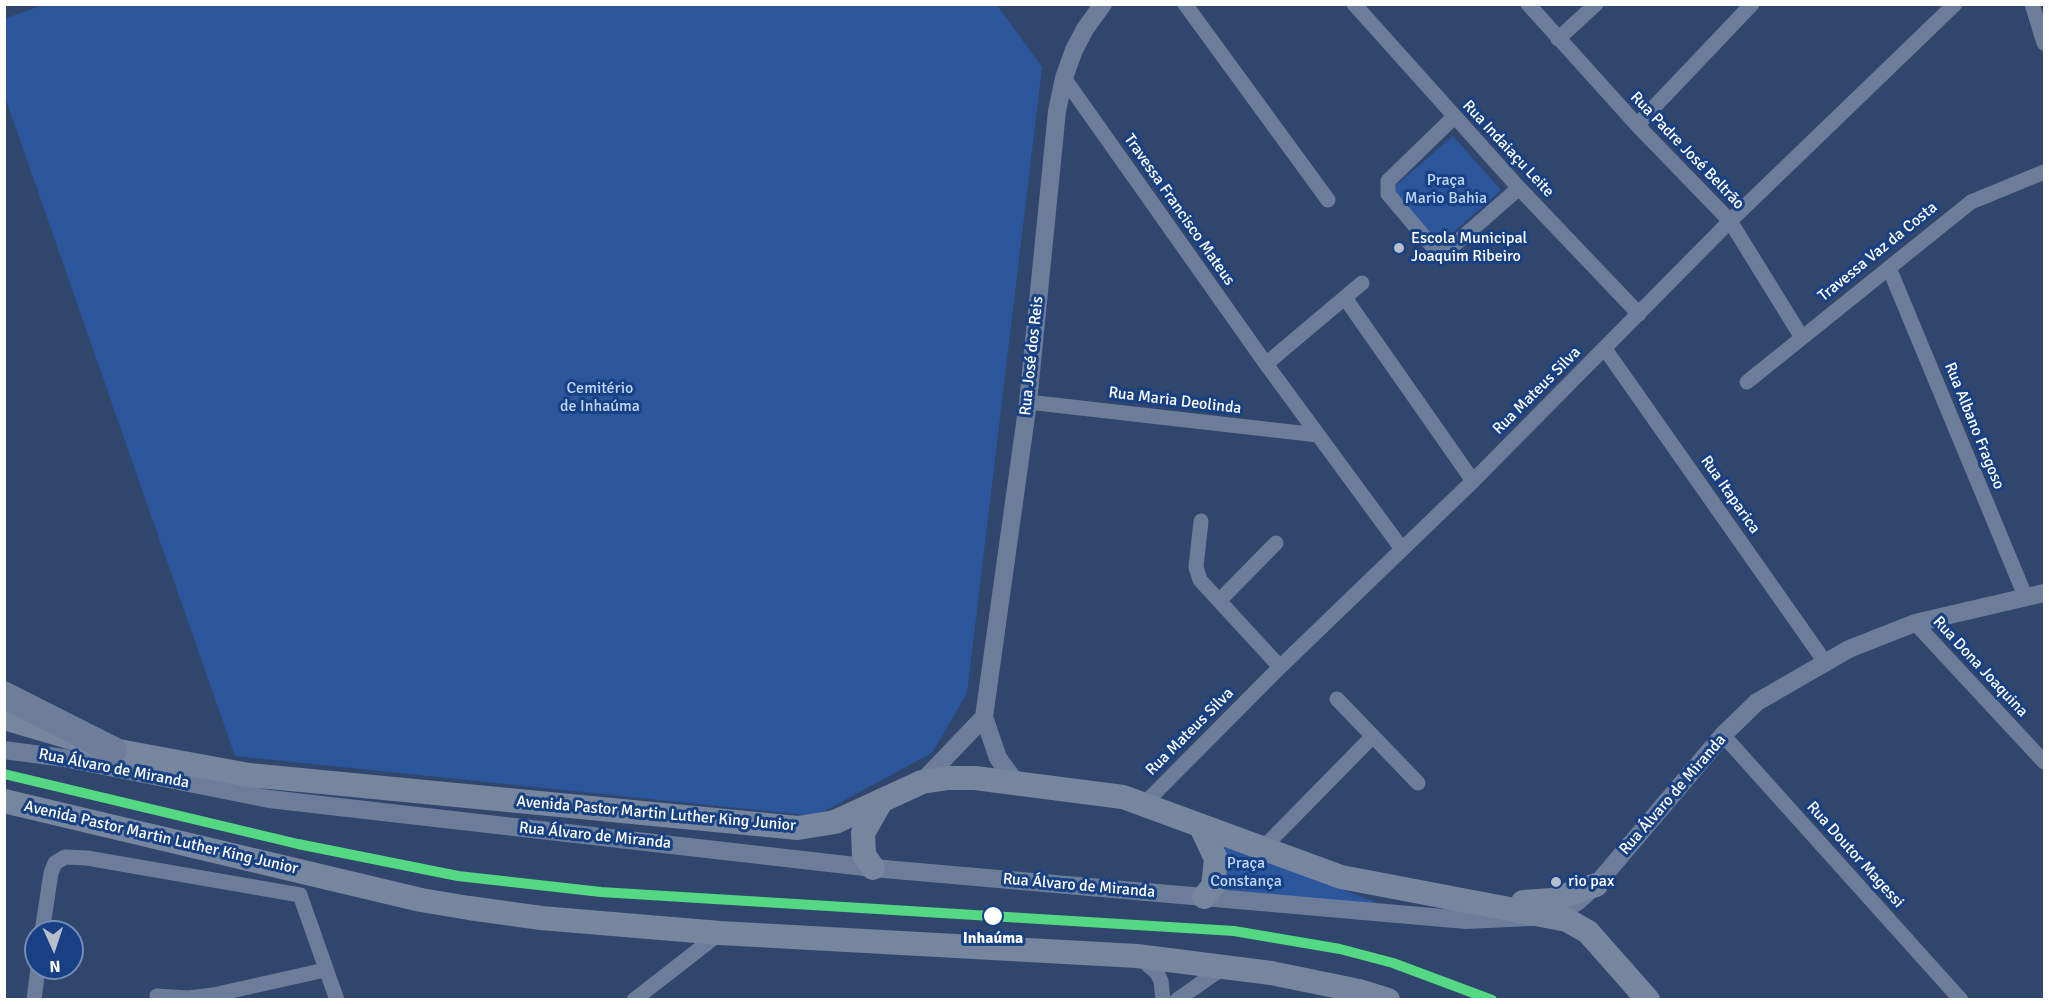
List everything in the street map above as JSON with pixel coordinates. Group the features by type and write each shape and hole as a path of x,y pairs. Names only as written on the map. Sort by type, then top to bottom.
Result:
{"highway":[{"path":"4,695 113,750"}],"main road":[{"name":"Avenida Pastor Martin Luther King Junior","path":"4,718 113,750 249,775 798,828 835,822 922,782 975,778 1124,797 1341,877 1567,920 1588,932 1648,999"},
{"path":"873,868 864,855 863,832 882,800"},
{"name":"Avenida Pastor Martin Luther King Junior","path":"4,801 421,900 541,918 720,933 1137,956 1225,966 1317,990 1388,999"},
{"path":"1200,825 1216,859 1213,886 1204,897"},
{"path":"1479,902 1552,900 1596,885"},
{"path":"1588,932 1588,912 1596,885"}],"street":[{"name":"Rua José dos Reis","path":"1017,784 998,758 984,717 1028,402 1053,148 1064,78 1085,29 1103,4"},
{"path":"1185,4 1328,200"},
{"name":"Rua Indaiaçu Leite","path":"1354,4 1519,188 1639,314"},
{"name":"Rua Padre José Beltrão","path":"1528,4 1637,125 1730,221 1802,336"},
{"path":"1558,39 1596,4"},
{"path":"1637,125 1752,4"},
{"name":"Rua Mateus Silva","path":"1144,804 1280,667 1473,481 1730,221 1955,4"},
{"path":"2032,4 2044,43"},
{"name":"Travessa Francisco Mateus","path":"1064,78 1266,364 1402,549"},
{"path":"1454,117 1388,181 1389,194 1432,246 1439,249 1455,244 1519,188"},
{"name":"Travessa Vaz da Costa","path":"1748,382 1802,336 1971,202 2044,172"},
{"name":"Rua Albano Fragoso","path":"1889,268 2026,598"},
{"path":"1266,364 1362,283"},
{"path":"1345,298 1473,481"},
{"name":"Rua Itaparica","path":"1605,349 1826,662"},
{"name":"Rua Maria Deolinda","path":"1028,402 1318,435"},
{"path":"1201,521 1197,574 1280,667"},
{"path":"1219,601 1276,543"},
{"name":"Rua Álvaro de Miranda","path":"4,750 64,758 269,799 873,868 1466,920 1553,916 1577,902 1596,885 1724,735 1757,702 1856,646 1915,622 2044,593"},
{"name":"Rua Dona Joaquina","path":"1915,622 2044,762"},
{"path":"1336,699 1418,783"},
{"path":"922,782 984,717"},
{"name":"Rua Doutor Magessi","path":"1724,735 1960,999"},
{"path":"1262,849 1372,737"},
{"path":"44,920 51,873 56,863 66,857 87,858 300,895 337,999"},
{"path":"634,999 720,933"},
{"path":"1137,956 1157,973 1161,981 1163,999"},
{"path":"1177,999 1225,966"},
{"path":"157,996 188,998 213,995 325,970"},
{"path":"34,999 36,980"}],"green space":[{"name":"Cemitério de Inhaúma","path":"46,4 997,5 1042,67 967,693 932,753 815,816 235,756 5,97 4,19"},
{"name":"Praça Mario Bahia","path":"1453,136 1501,190 1439,245 1391,190"},
{"name":"Praça Constança","path":"1221,842 1385,906 1219,891"}],"transit line":[{"path":"4,774 298,844 458,876 601,892 1234,931 1340,949 1393,963 1492,1000"}],"place":[{"name":"Escola Municipal Joaquim Ribeiro","path":"1399,248"},
{"name":"rio pax","path":"1556,882"},
{"name":"Inhaúma","path":"993,916"}]}
